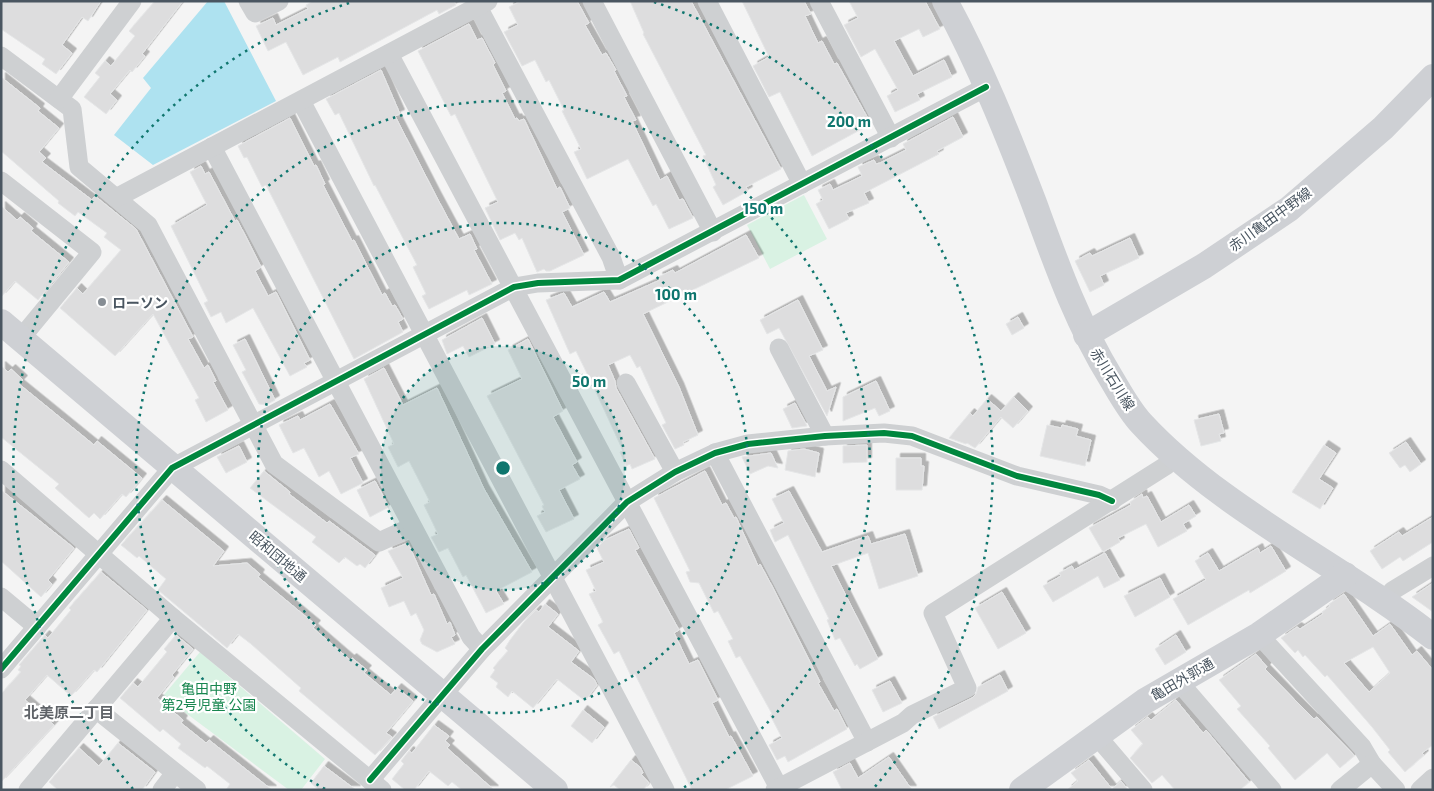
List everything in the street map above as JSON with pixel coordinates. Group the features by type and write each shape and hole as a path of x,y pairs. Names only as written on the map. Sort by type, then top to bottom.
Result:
{"street":[{"path":"59,98 132,1"},
{"path":"248,1 255,13 279,1"},
{"path":"592,1 714,232"},
{"path":"707,1 802,184"},
{"path":"819,1 891,138"},
{"name":"赤川石川線","path":"945,1 986,87 1016,157 1069,299 1086,335 1121,396 1140,422 1193,472 1222,494 1345,574 1433,637"},
{"path":"116,198 483,4 611,257 619,280"},
{"path":"389,54 514,287 777,789 903,723 912,715 966,688 933,614 1167,465"},
{"path":"1,56 72,109 78,167 148,225 274,464 379,542 412,527"},
{"name":"赤川亀田中野線","path":"1086,335 1204,266 1289,209 1383,128 1433,76"},
{"path":"1,669 100,555 172,468 253,423 514,287 538,283 619,280 714,232 986,87"},
{"path":"301,101 665,790"},
{"path":"212,147 471,637 482,649"},
{"path":"1,181 92,252 11,330"},
{"name":"昭和団地通","path":"11,330 550,788"},
{"path":"779,348 825,436"},
{"path":"626,383 675,472"},
{"path":"1,470 173,618 376,785 442,695 482,649 627,502 675,472 715,453 748,444 825,436 884,433 912,436 1017,476 1099,495 1112,501"},
{"path":"715,453 868,742"},
{"path":"1392,591 1433,566"},
{"name":"亀田外郭通","path":"1022,790 1145,701 1259,635 1345,574"},
{"path":"1,597 37,627"},
{"path":"29,789 173,618"},
{"path":"1259,635 1362,747 1372,764 1396,790"},
{"path":"1178,681 1272,790"},
{"path":"96,709 197,790"},
{"path":"1096,735 1143,790"},
{"path":"1340,790 1372,764"},
{"path":"162,790 175,773"},
{"path":"1420,790 1433,778"}],"green space":[{"path":"804,195 827,239 770,269 747,225"},
{"name":"亀田中野 第2号児童 公園","path":"200,652 325,759 301,790 289,790 163,696"}],"water":[{"path":"208,1 224,1 276,101 153,165 114,135 151,88 143,78"}],"building":[{"path":"1,1 101,1 88,21 82,17 62,45 72,53 56,74 42,64 45,59 1,29"},
{"path":"155,1 183,1 142,54 145,56 132,72 130,70 110,94 117,100 106,114 84,97 100,77 95,73 105,61 111,66 135,36 129,31"},
{"path":"313,1 454,1 456,5 439,14 437,10 340,62 338,57 303,75 286,42 268,51 256,26 273,18 276,25 308,9 306,5"},
{"path":"521,1 577,1 589,23 585,25 602,55 606,53 616,70 614,71 627,96 624,97 636,120 632,121 660,180 667,176 679,200 683,199 693,218 669,229 656,204 653,206 628,159 587,179 574,152 581,149 549,80 546,82 535,60 522,66 504,32 518,25 509,7"},
{"path":"630,1 691,1 781,169 746,187 748,191 723,205 713,187 716,185 703,156 706,155 643,34"},
{"path":"742,1 804,1 811,14 805,16 818,43 822,41 834,64 837,63 871,124 812,156 780,92 769,97 753,66 769,57"},
{"path":"849,1 925,1 940,29 923,37 919,29 894,41 913,76 944,60 952,77 917,94 920,100 895,112 887,96 898,90 875,49 861,57 844,25 858,18"},
{"path":"469,24 477,40 482,38 495,63 493,65 506,91 502,93 515,119 517,118 519,121 524,119 557,189 560,187 570,208 562,212 584,255 550,271 544,269 537,272 522,238 519,240 515,233 500,240 485,208 498,202 455,114 451,116 418,51"},
{"path":"381,70 400,114 395,116 436,196 459,239 470,234 477,249 474,250 492,284 469,295 467,290 429,309 422,296 426,294 413,267 417,265 374,186 339,113 335,115 326,99"},
{"path":"1,77 40,108 38,111 59,128 39,152 46,158 42,162 92,200 95,196 136,229 193,337 188,339 204,368 208,365 216,381 213,382 228,410 206,422 195,400 199,398 153,314 115,356 60,308 77,288 83,294 121,250 104,237 107,233 78,212 75,216 58,203 59,201 1,151"},
{"path":"953,117 963,137 937,151 939,154 864,193 869,203 846,213 849,219 829,229 816,204 823,200 818,190 830,184 833,190 862,176 858,167 874,160 876,164 880,163 906,150 903,144"},
{"path":"290,118 314,166 316,165 325,184 323,185 352,241 354,240 382,295 385,293 392,306 395,305 403,319 398,322 403,332 354,359 266,185 262,187 247,157 244,158 238,146"},
{"path":"201,166 205,174 209,172 235,221 237,220 246,237 261,267 255,271 268,296 276,292 310,360 304,363 307,367 290,376 253,308 226,323 221,312 211,317 204,303 208,301 171,226 207,205 190,172"},
{"path":"1,206 17,220 20,217 33,228 31,231 69,262 38,300 15,281 1,297"},
{"path":"746,235 759,258 643,314 679,387 698,435 683,442 684,445 675,449 662,425 666,423 640,366 637,368 630,355 608,365 616,388 655,459 632,469 630,464 626,466 620,452 623,451 595,390 576,351 570,354 546,300 564,293 572,307 604,292 610,302 660,280 658,277 673,270 675,273"},
{"path":"1130,238 1139,258 1100,276 1104,285 1090,292 1075,261 1090,253 1092,256"},
{"path":"798,300 823,350 809,356 827,391 836,387 827,416 779,328 767,334 760,320"},
{"path":"1018,317 1024,328 1012,335 1006,324"},
{"path":"482,318 495,344 469,357 463,346 447,354 442,340"},
{"path":"245,339 275,400 266,405 259,404 242,372 246,370 233,345"},
{"path":"528,339 563,411 553,417 577,462 572,465 580,479 559,490 574,519 546,532 537,516 545,512 542,506 544,505 487,396 522,379 508,350"},
{"path":"1,366 8,372 11,369 23,380 19,384 94,445 97,441 142,478 126,497 122,494 100,519 94,513 89,518 55,488 59,484 1,437"},
{"path":"384,368 403,405 437,388 484,489 532,572 496,591 504,604 486,613 466,575 463,577 448,548 439,552 431,537 438,534 424,505 430,502 409,461 398,467 388,447 394,444 364,379"},
{"path":"876,381 890,411 879,416 875,408 843,421 843,397"},
{"path":"1014,397 1028,411 1013,428 1001,417 975,448 967,443 949,438 970,413 973,416 987,399 1001,411"},
{"path":"795,403 807,426 792,428 783,409"},
{"path":"330,404 359,454 350,458 363,483 341,494 329,471 319,477 304,448 293,453 279,425 298,416 300,420"},
{"path":"1219,414 1224,433 1219,434 1221,441 1201,446 1194,420"},
{"path":"1047,425 1061,428 1062,425 1078,429 1076,436 1091,440 1085,466 1040,456"},
{"path":"1406,442 1421,464 1410,472 1405,465 1400,468 1389,453"},
{"path":"867,445 867,462 843,463 843,446"},
{"path":"1324,445 1336,453 1319,479 1333,488 1320,509 1292,492"},
{"path":"239,446 247,462 226,473 217,457"},
{"path":"804,449 819,453 815,477 785,470 788,451"},
{"path":"771,453 778,468 768,466 750,474 742,457"},
{"path":"896,458 921,458 921,466 924,466 922,490 896,490"},
{"path":"264,471 290,492 289,494 327,523 329,521 375,555 365,568 360,564 357,566 345,557 339,563 312,542 316,537 250,488"},
{"path":"705,471 722,505 726,503 734,518 736,517 758,566 760,564 773,588 820,682 818,683 834,711 837,709 847,729 788,762 785,756 777,760 769,745 782,738 770,715 772,714 740,656 736,658 728,641 733,639 718,611 714,613 699,583 690,582 686,572 690,571 654,498"},
{"path":"375,481 389,507 370,517 357,490"},
{"path":"1,490 74,548 48,580 52,584 41,597 1,561"},
{"path":"789,491 822,552 868,536 871,544 905,534 918,576 879,589 868,553 831,566 878,659 860,669 857,664 855,666 840,638 835,640 827,620 829,619 788,535 775,542 770,530 784,523 772,499"},
{"path":"1142,494 1143,498 1147,496 1161,522 1189,505 1196,516 1183,524 1187,531 1158,547 1146,524 1118,538 1120,542 1103,552 1089,528 1131,505 1130,502"},
{"path":"162,500 224,551 213,566 247,563 260,574 258,577 316,625 313,628 350,660 352,658 367,670 364,673 391,695 397,688 413,701 386,733 392,737 375,755 299,691 301,688 238,634 227,648 158,590 166,579 139,556 137,558 121,545"},
{"path":"1433,517 1433,542 1403,561 1400,557 1382,569 1370,551 1399,532 1402,536"},
{"path":"629,529 639,548 635,550 679,630 674,633 689,664 698,660 718,700 712,703 729,737 731,736 753,776 725,790 692,790 635,674 631,676 619,651 614,654 598,625 603,622 589,594 596,591 586,570 604,562 597,548 605,540"},
{"path":"408,543 431,595 434,594 447,624 450,622 455,635 451,637 455,644 437,652 422,644 420,640 424,630 416,613 411,616 404,601 389,607 381,588 403,578 388,551"},
{"path":"1271,546 1286,571 1250,593 1249,590 1188,625 1173,599 1206,580 1195,561 1208,553 1219,571 1258,548 1260,553"},
{"path":"1105,553 1120,580 1104,588 1098,576 1053,602 1043,586 1061,576 1059,573 1072,566 1074,570"},
{"path":"101,572 147,610 97,672 94,670 71,696 47,675 25,700 54,725 1,782 1,694 21,672 18,670 21,666 19,665 45,635 48,638 71,610 69,608"},
{"path":"1160,578 1170,597 1135,617 1124,596"},
{"path":"1433,583 1433,612 1412,597"},
{"path":"1002,592 1026,633 998,649 975,608"},
{"path":"1344,594 1373,636 1390,624 1412,655 1417,651 1433,670 1433,745 1422,753 1424,755 1405,772 1388,752 1390,750 1372,727 1327,675 1325,677 1298,650 1295,653 1281,638 1297,627 1300,629 1323,614 1322,612 1330,606 1329,604","holes":["1373,647 1390,673 1369,692 1344,663"]},
{"path":"545,604 558,614 548,627 579,651 571,662 594,679 597,685 585,701 557,679 533,708 512,691 508,697 496,687 498,683 490,677 495,670 493,668 508,651 505,648 510,640 524,622 536,610 539,612"},
{"path":"176,635 193,649 172,675 174,677 157,698 183,720 181,723 206,743 209,740 272,790 226,790 230,784 207,766 205,768 178,748 181,744 163,729 160,732 120,698 133,683 138,687 167,652 164,649"},
{"path":"1176,635 1186,652 1165,665 1155,649"},
{"path":"1256,654 1267,667 1265,669 1294,699 1314,719 1317,717 1353,754 1354,756 1340,768 1327,753 1295,780 1268,748 1270,746 1237,709 1241,706 1219,680"},
{"path":"1000,675 1008,691 939,729 933,717 972,698 976,694 978,687"},
{"path":"890,681 902,703 883,712 872,690"},
{"path":"1176,700 1203,733 1206,730 1249,782 1240,790 1175,790 1162,775 1152,783 1130,758 1143,744 1131,730 1148,717 1151,720"},
{"path":"583,710 604,727 592,743 571,726"},
{"path":"434,725 449,736 445,741 450,745 447,748 494,790 462,790 452,782 448,786 429,771 414,790 405,790 392,779 404,764 401,761 409,751 412,753"},
{"path":"118,743 155,772 142,790 58,790 49,782 79,748 99,766"},
{"path":"889,757 912,790 842,790 833,772 850,763 858,778"},
{"path":"631,760 640,767 643,773 641,774 649,783 643,790 620,790 614,785 610,787"},
{"path":"1089,760 1112,789 1121,781 1128,790 1067,790 1078,781 1071,773"},
{"path":"324,766 356,790 319,790 311,783"}],"cycle path":[{"path":"1,669 172,468 514,287 538,283 619,280 986,87"},
{"path":"370,780 482,649 627,502 675,472 715,453 748,444 825,436 884,433 912,436 1017,476 1099,495 1112,501"}],"place":[{"name":"ローソン","path":"102,302"}],"district":[{"name":"北美原二丁目","path":"69,712"}]}
